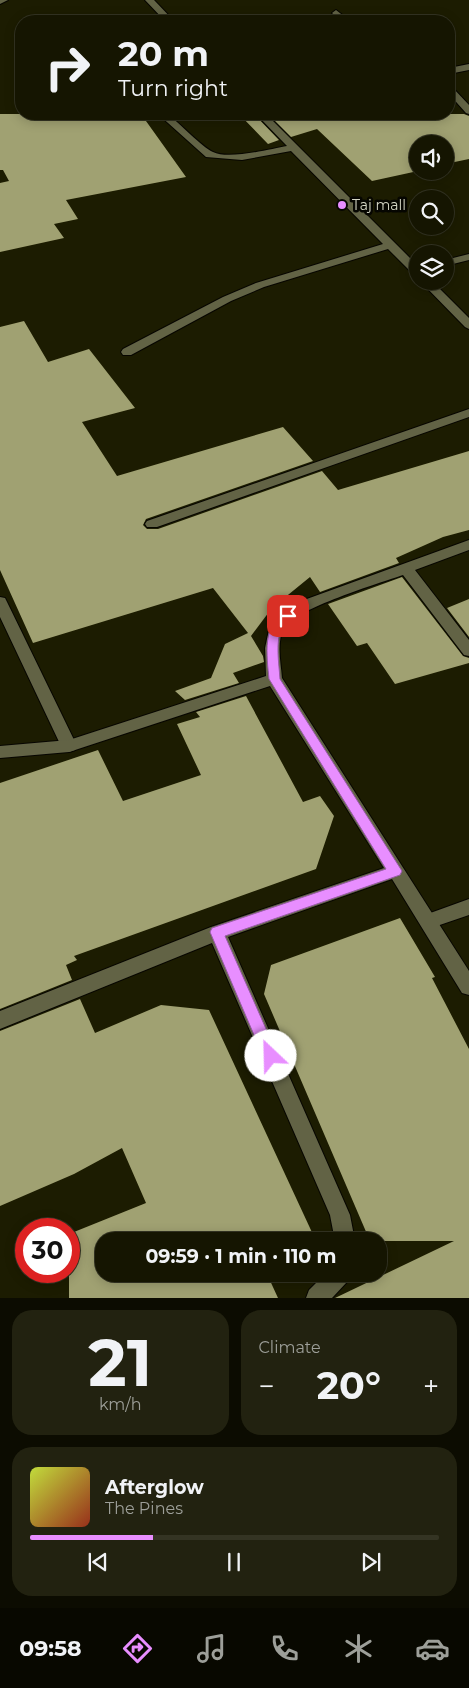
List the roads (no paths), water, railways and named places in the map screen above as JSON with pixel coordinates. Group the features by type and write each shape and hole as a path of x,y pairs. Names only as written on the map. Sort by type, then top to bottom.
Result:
{"street":[{"path":"0,1 4,0"},
{"path":"149,0 164,15"},
{"path":"455,70 469,67"},
{"path":"455,96 469,111"},
{"path":"169,120 210,155 247,157 294,147"},
{"path":"267,120 409,263"},
{"path":"127,352 227,299 260,285 390,245"},
{"path":"454,261 469,257"},
{"path":"434,290 469,325"},
{"path":"152,524 469,412"},
{"path":"469,545 298,608 277,625 272,648 274,679 469,987"},
{"path":"406,568 469,651"},
{"path":"0,602 69,746"},
{"path":"0,752 69,746 274,679"},
{"path":"0,1020 217,932 395,871"},
{"path":"428,921 469,907"},
{"path":"217,932 340,1215 343,1232"},
{"path":"317,1298 332,1282"}],"place":[{"name":"Taj mall","path":"342,205"}]}
